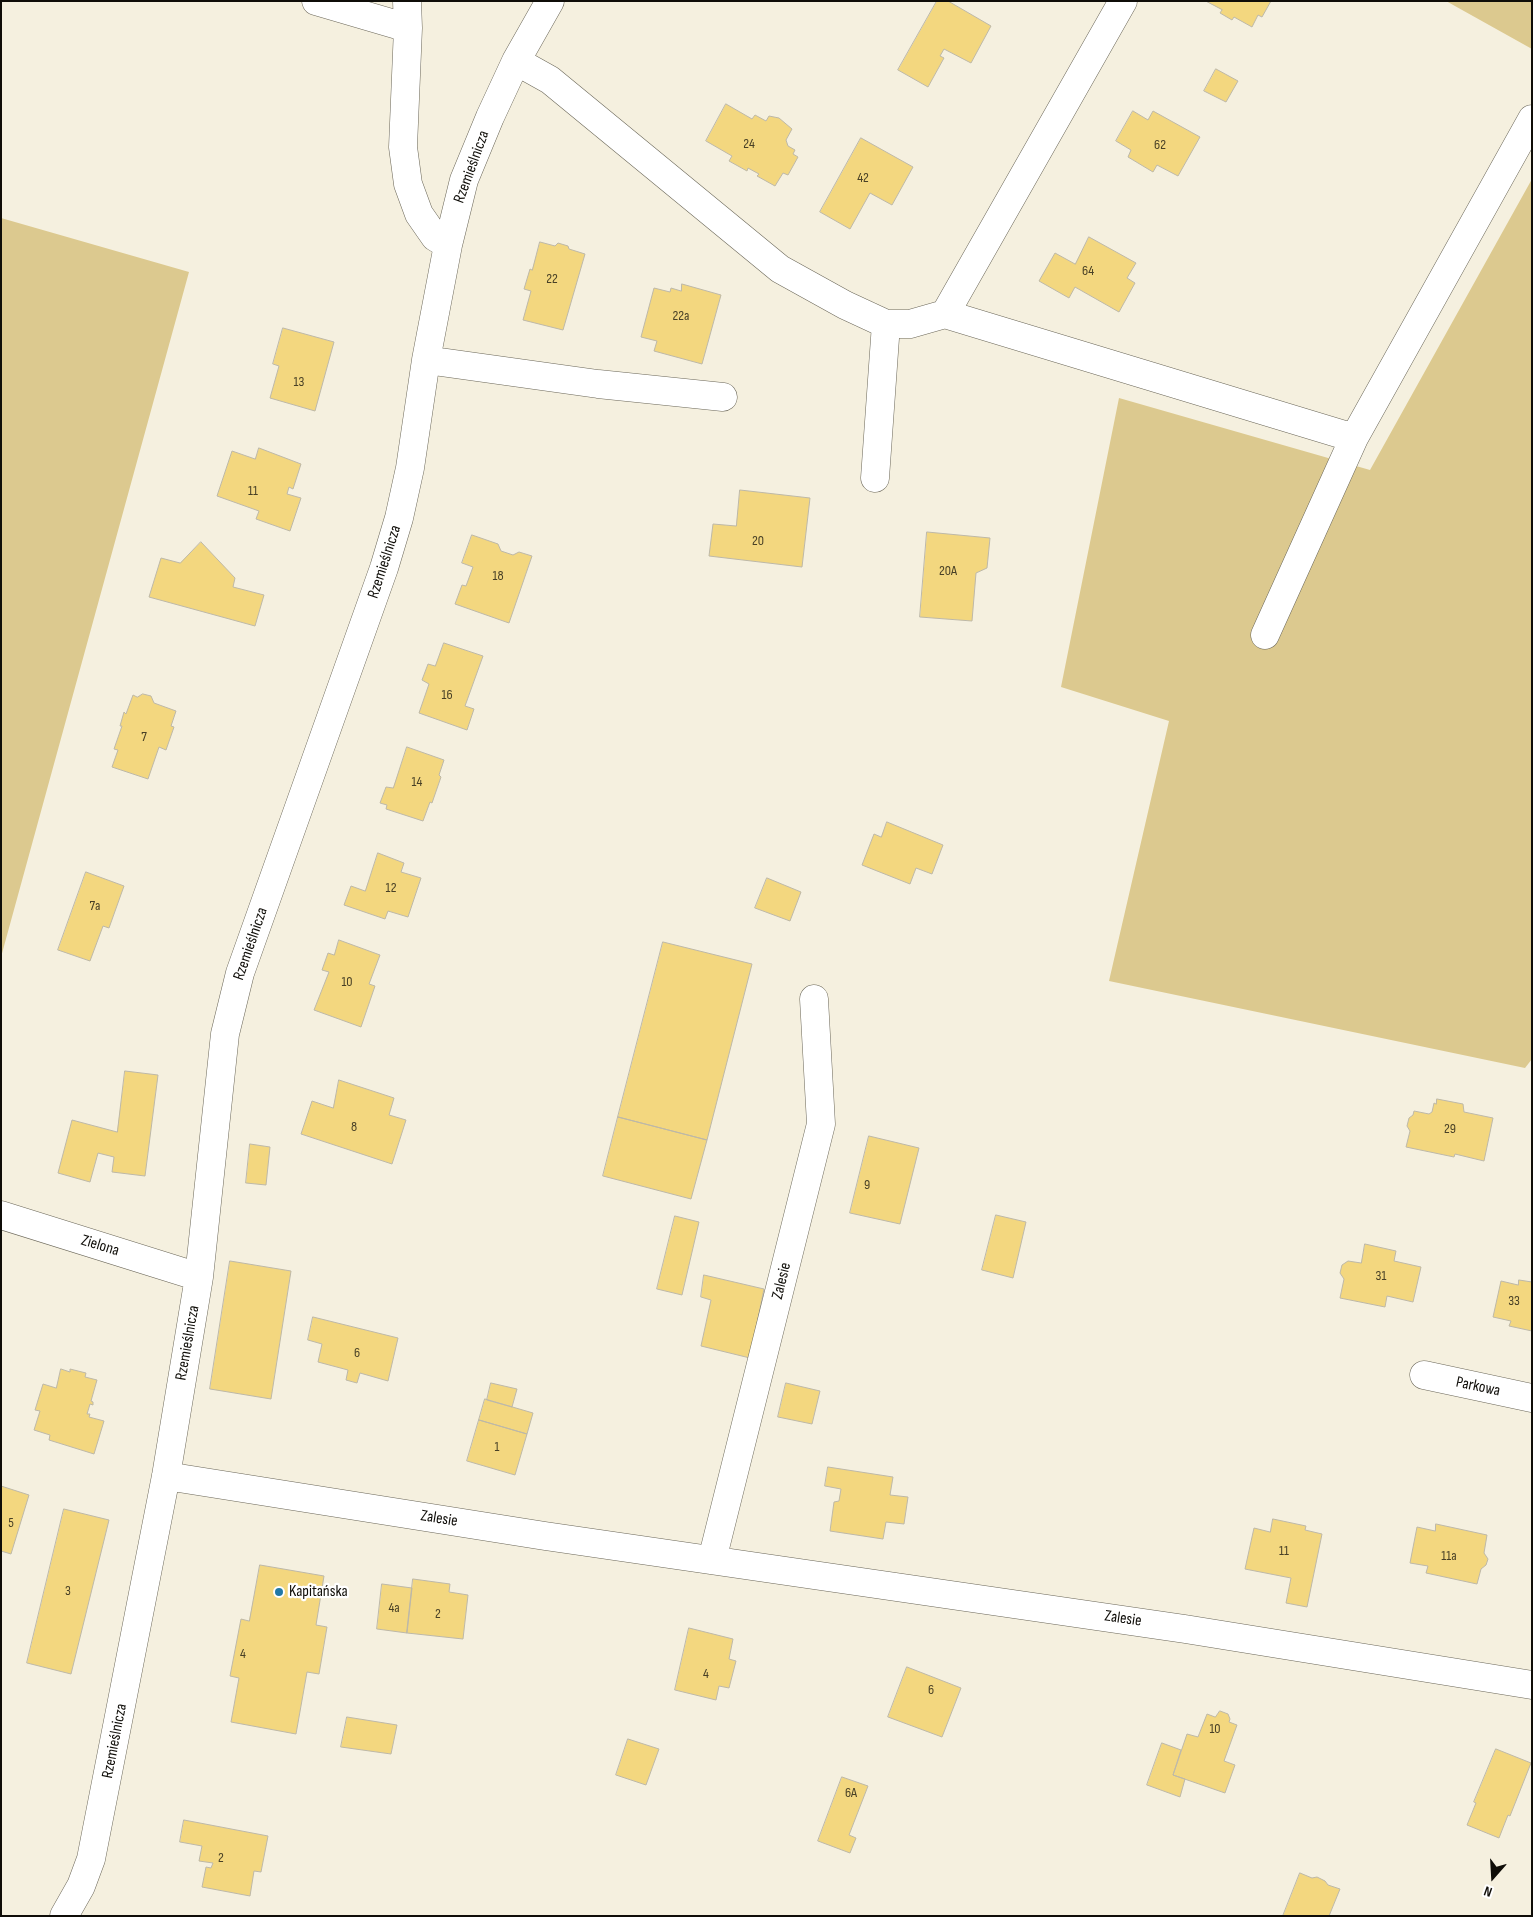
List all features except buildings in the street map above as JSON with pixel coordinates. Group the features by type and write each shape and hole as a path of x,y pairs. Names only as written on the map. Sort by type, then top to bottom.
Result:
{"street":[{"path":"316,1 408,14 403,147 408,184 419,214 435,237 448,245"},
{"name":"Rzemieślnicza","path":"64,1916 81,1886 92,1859 166,1476 200,1277 225,1034 232,1000 384,568 410,468 426,360 448,245 464,180 516,61 550,1"},
{"path":"945,314 1123,1"},
{"path":"516,61 550,80 780,269 845,305 886,324 910,324 945,314 1354,438"},
{"path":"1265,635 1354,438 1532,119"},
{"path":"875,478 886,324"},
{"path":"426,360 598,384 723,397"},
{"name":"Zalesie","path":"712,1560 821,1124 814,999"},
{"name":"Zielona","path":"1,1214 200,1277"},
{"name":"Parkowa","path":"1424,1375 1532,1398"},
{"name":"Zalesie","path":"166,1476 555,1537 1185,1628 1532,1686"}],"shaded area":[{"path":"1446,1 1532,1 1532,49"},
{"path":"1532,179 1532,1059 1525,1068 1109,981 1169,721 1061,687 1119,398 1370,470"},
{"path":"1,218 189,272 1,957"}],"place":[{"name":"Kapitańska","path":"279,1592"}]}
